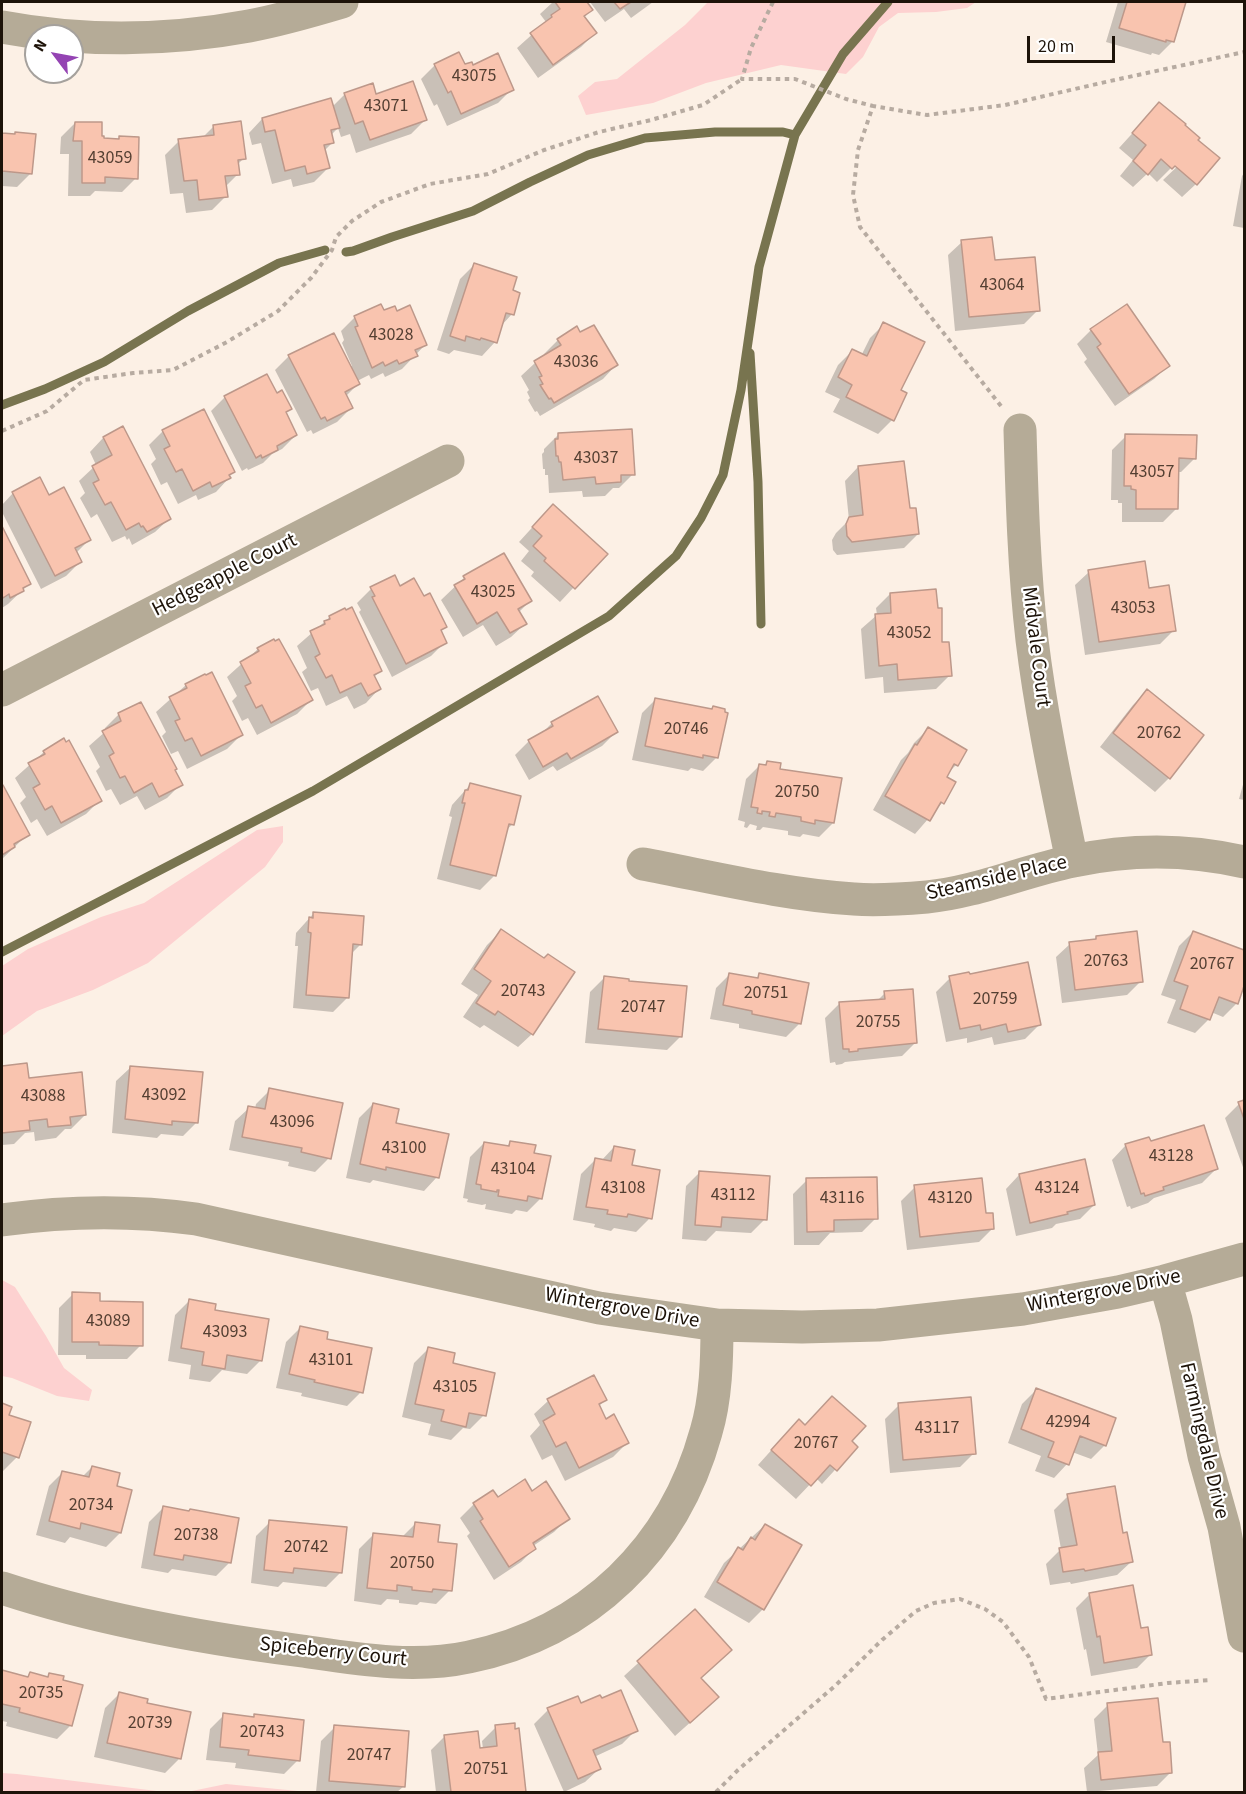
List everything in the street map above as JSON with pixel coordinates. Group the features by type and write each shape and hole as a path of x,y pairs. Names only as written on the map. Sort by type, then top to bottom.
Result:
{"street":[{"path":"2,27 55,34 152,37 249,26 342,2"},
{"name":"Midvale Court","path":"1020,430 1023,539 1032,640 1048,741 1072,861"},
{"name":"Hedgeapple Court","path":"2,690 448,462"},
{"name":"Steamside Place","path":"644,864 803,894 879,900 929,897 980,887 1072,861 1122,854 1148,852 1199,854 1245,862"},
{"name":"Wintergrove Drive","path":"2,1220 42,1215 117,1212 196,1219 599,1308 717,1325 802,1327 878,1324 1023,1309 1118,1292 1245,1259"},
{"name":"Farmingdale Drive","path":"1165,1281 1176,1320 1204,1456 1224,1527 1244,1633"},
{"name":"Spiceberry Court","path":"2,1588 153,1628 216,1640 369,1660 419,1663 468,1658 517,1644 562,1623 622,1579 669,1521 692,1477 707,1430 717,1361 717,1325"}],"path":[{"path":"742,79 751,48 773,2"},
{"path":"2,431 47,411 84,380 172,370 227,342 278,311 312,278 332,250 336,237 352,221 381,202 430,184 488,174 543,150 599,132 703,105 742,79 795,79 846,99 927,115 1005,105 1245,52"},
{"path":"873,106 858,150 853,195 860,227 1020,430"},
{"path":"716,1792 836,1685 882,1640 916,1611 934,1603 960,1599 985,1609 1003,1622 1029,1657 1046,1699 1168,1683 1210,1680"}],"shaded area":[{"path":"708,2 976,2 967,8 898,13 879,27 863,57 846,74 781,65 706,83 653,103 586,115 578,96 595,82 617,79 685,25"},
{"path":"283,826 283,842 265,867 148,963 93,990 37,1011 2,1036 2,966 28,949 101,917 144,903 257,830"},
{"path":"2,1280 15,1287 64,1368 92,1390 89,1401 57,1396 2,1376"},
{"path":"2,1773 17,1774 165,1792 2,1792"},
{"path":"226,1784 298,1791 302,1792 187,1792"}],"building":[{"path":"555,2 587,2 593,10 584,16 597,33 553,65 530,33 560,9"},
{"path":"614,2 631,2 620,9"},
{"path":"1127,2 1186,2 1174,42 1166,40 1166,42 1119,28"},
{"path":"459,52 465,64 472,62 473,65 498,53 514,90 461,114 451,91 448,93 434,64"},
{"path":"413,81 427,120 370,140 363,121 355,124 344,93 373,83 376,94"},
{"path":"331,98 340,128 331,130 334,143 324,145 330,168 307,174 305,166 285,171 275,130 265,132 262,118"},
{"path":"1159,102 1186,124 1200,138 1198,140 1220,158 1197,185 1175,166 1172,169 1161,159 1148,175 1133,161 1146,145 1132,133"},
{"path":"241,121 246,159 238,160 240,175 225,176 228,197 199,200 197,180 184,181 178,139 214,135 213,125"},
{"path":"75,122 102,122 104,138 139,137 138,179 105,177 105,183 82,183 82,141 73,141"},
{"path":"2,133 36,134 32,174 2,171"},
{"path":"992,237 995,260 1035,257 1040,311 969,317 961,240"},
{"path":"474,263 517,277 513,290 520,293 514,315 506,313 497,343 466,336 465,341 450,336"},
{"path":"381,304 384,310 395,306 397,311 410,305 427,345 415,350 418,356 399,364 397,360 385,366 383,362 372,368 355,327 358,326 354,316"},
{"path":"1127,304 1170,366 1129,394 1097,347 1101,344 1090,329"},
{"path":"883,322 925,342 901,390 907,393 894,421 846,397 852,385 838,377 852,349 867,356"},
{"path":"594,325 618,365 554,403 540,385 543,384 539,377 542,376 534,361 561,345 557,339 577,326 580,332"},
{"path":"334,333 360,384 345,392 353,408 327,421 325,417 321,419 288,355"},
{"path":"267,374 277,393 282,390 292,409 286,412 297,435 277,446 278,450 262,458 261,455 256,458 224,396"},
{"path":"204,409 235,472 229,475 231,478 212,487 210,482 193,491 182,469 176,472 164,449 170,446 162,430"},
{"path":"123,426 171,519 147,532 139,523 126,530 111,502 105,505 93,483 99,480 92,466 112,455 103,437"},
{"path":"632,429 635,475 621,475 621,482 596,484 595,477 563,480 561,462 556,456 555,439 558,439 558,433"},
{"path":"1125,434 1197,435 1196,459 1179,458 1178,509 1136,509 1136,490 1131,489 1131,486 1124,486"},
{"path":"904,461 910,508 916,508 919,534 852,542 847,536 846,524 849,517 863,515 858,466"},
{"path":"40,477 49,495 64,487 91,540 75,548 82,562 55,576 12,492"},
{"path":"553,504 608,554 575,589 544,561 546,558 533,546 542,536 532,527"},
{"path":"2,526 31,584 23,588 24,591 10,598 9,594 3,598 2,595"},
{"path":"504,553 532,601 518,609 527,624 510,633 497,612 477,624 454,585 465,579 463,576"},
{"path":"1145,561 1149,588 1169,585 1176,631 1099,642 1088,570"},
{"path":"395,575 400,586 414,578 424,596 430,593 447,627 441,630 447,643 406,664 372,597 375,596 370,587"},
{"path":"936,589 938,608 942,608 942,642 949,642 952,676 898,680 897,664 879,666 875,614 891,613 890,593"},
{"path":"352,607 382,671 374,675 381,689 368,696 361,683 340,693 332,675 326,678 315,657 320,654 310,631 325,624 324,621 330,619 329,616"},
{"path":"274,639 275,641 279,639 313,700 271,723 262,705 256,708 245,686 251,683 240,662 259,651 257,648"},
{"path":"212,672 243,735 201,756 192,738 185,741 175,721 180,719 169,697 187,688 185,684"},
{"path":"1147,689 1204,735 1170,779 1113,733"},
{"path":"598,696 618,732 571,759 567,753 543,767 528,740 553,726 551,722"},
{"path":"655,698 712,709 713,706 725,709 728,713 718,758 703,755 703,758 645,746"},
{"path":"141,702 177,769 175,770 183,785 159,797 152,783 134,793 125,776 120,778 109,756 114,753 102,731 121,721 118,713"},
{"path":"928,727 967,750 958,766 954,764 947,777 956,782 944,804 941,802 930,821 885,796 915,744 917,745"},
{"path":"64,738 66,742 69,740 102,801 61,823 52,806 45,810 33,788 40,784 28,763 45,754 43,751"},
{"path":"767,761 781,763 780,769 842,778 834,823 815,820 815,824 801,821 801,817 776,813 775,817 769,816 770,812 762,811 762,814 757,813 758,808 751,807 759,764 766,765"},
{"path":"470,783 521,796 514,825 509,824 496,876 450,865 465,803 462,803 465,790 468,790"},
{"path":"2,786 30,835 14,844 15,847 2,855"},
{"path":"313,912 364,916 362,945 353,944 349,998 306,995 311,933 308,932 309,917 313,918"},
{"path":"501,929 544,958 548,954 575,972 533,1035 498,1011 495,1015 476,1003 491,981 474,969"},
{"path":"1137,931 1143,982 1075,990 1069,942"},
{"path":"1193,931 1244,950 1244,986 1238,1004 1219,997 1210,1020 1180,1009 1188,986 1174,981"},
{"path":"1028,962 1041,1025 1008,1032 1006,1024 981,1030 980,1025 960,1029 949,976"},
{"path":"729,973 758,978 759,973 809,983 801,1024 752,1014 752,1011 723,1005"},
{"path":"604,976 629,979 629,981 687,986 682,1037 598,1029"},
{"path":"913,989 917,1043 849,1052 849,1049 843,1049 839,1002 885,999 884,991"},
{"path":"27,1063 29,1078 82,1072 86,1115 70,1117 71,1125 48,1127 47,1119 29,1121 30,1130 2,1133 2,1066"},
{"path":"130,1066 203,1072 198,1123 172,1121 172,1125 125,1119"},
{"path":"269,1088 343,1103 331,1159 301,1152 302,1148 242,1137 248,1106 265,1109"},
{"path":"1244,1100 1244,1119 1238,1102"},
{"path":"373,1103 399,1109 396,1123 449,1134 439,1178 360,1164"},
{"path":"1204,1125 1218,1169 1163,1187 1164,1190 1145,1196 1144,1193 1141,1194 1125,1144 1149,1137 1151,1141"},
{"path":"510,1141 536,1145 534,1153 551,1156 542,1199 528,1196 527,1201 498,1196 499,1190 497,1192 481,1189 481,1185 476,1184 484,1142 509,1146"},
{"path":"614,1146 635,1150 632,1165 660,1170 652,1219 628,1214 627,1217 607,1214 608,1210 586,1207 595,1158 611,1161"},
{"path":"1085,1159 1095,1205 1030,1223 1019,1174"},
{"path":"699,1171 770,1176 767,1220 722,1217 721,1227 695,1225"},
{"path":"877,1177 878,1219 834,1220 834,1231 807,1232 806,1178"},
{"path":"982,1178 986,1213 993,1213 994,1229 920,1237 914,1185"},
{"path":"72,1292 100,1293 100,1301 143,1302 143,1346 72,1342"},
{"path":"189,1299 216,1304 215,1310 269,1319 262,1361 227,1355 225,1369 202,1365 204,1352 181,1348"},
{"path":"300,1326 328,1332 327,1339 372,1348 363,1393 289,1374"},
{"path":"428,1347 455,1353 453,1363 495,1373 486,1416 469,1413 466,1427 441,1421 444,1410 415,1404"},
{"path":"594,1375 607,1400 599,1404 606,1419 614,1414 629,1443 579,1468 566,1442 556,1447 543,1421 555,1414 547,1399"},
{"path":"1036,1388 1116,1418 1106,1446 1080,1436 1069,1465 1048,1457 1054,1442 1021,1429"},
{"path":"832,1396 866,1426 852,1441 858,1447 837,1471 830,1465 811,1486 771,1450 799,1419 805,1425"},
{"path":"971,1397 976,1454 903,1460 898,1403"},
{"path":"2,1403 12,1407 9,1415 31,1422 19,1458 2,1452"},
{"path":"92,1466 120,1473 117,1486 132,1490 121,1533 81,1523 80,1529 49,1521 62,1471 89,1477"},
{"path":"525,1479 532,1491 546,1481 570,1519 533,1543 536,1549 509,1567 480,1521 483,1519 473,1503 493,1490 498,1497"},
{"path":"1115,1486 1123,1533 1127,1532 1133,1562 1085,1571 1084,1569 1063,1572 1059,1548 1077,1545 1067,1494"},
{"path":"163,1506 239,1518 231,1563 184,1555 183,1560 154,1555"},
{"path":"269,1520 347,1527 342,1573 294,1568 293,1573 264,1570"},
{"path":"415,1522 440,1525 438,1542 457,1544 452,1591 412,1590 412,1587 397,1585 397,1591 367,1588 373,1533 413,1537"},
{"path":"765,1524 802,1545 764,1610 717,1582 738,1547 743,1550 751,1537 755,1540"},
{"path":"1133,1585 1141,1628 1148,1627 1152,1655 1104,1663 1089,1593"},
{"path":"695,1609 732,1650 701,1678 719,1697 690,1723 637,1661"},
{"path":"2,1670 28,1677 30,1672 48,1677 49,1673 64,1676 63,1680 83,1685 72,1726 19,1712 20,1708 2,1704"},
{"path":"621,1690 638,1731 593,1750 601,1769 578,1779 547,1708 578,1696 581,1703"},
{"path":"119,1692 148,1699 147,1703 191,1712 181,1759 107,1743"},
{"path":"1158,1698 1163,1742 1170,1742 1172,1773 1101,1780 1098,1752 1112,1751 1107,1703"},
{"path":"223,1713 304,1720 300,1761 248,1755 249,1750 220,1747"},
{"path":"515,1723 515,1729 519,1728 526,1792 451,1792 444,1735 478,1731 480,1748 497,1746 495,1725"},
{"path":"334,1725 409,1731 405,1787 329,1781"}],"waterway":[{"path":"2,952 313,791 609,616 676,556 701,518 723,475 741,390 759,267 795,135 843,54 888,2"},
{"path":"346,252 473,211 588,155 645,138 715,132 783,132 795,135"},
{"path":"2,405 45,389 104,362 188,311 279,263 325,250"},
{"path":"750,353 758,482 761,624"}]}
